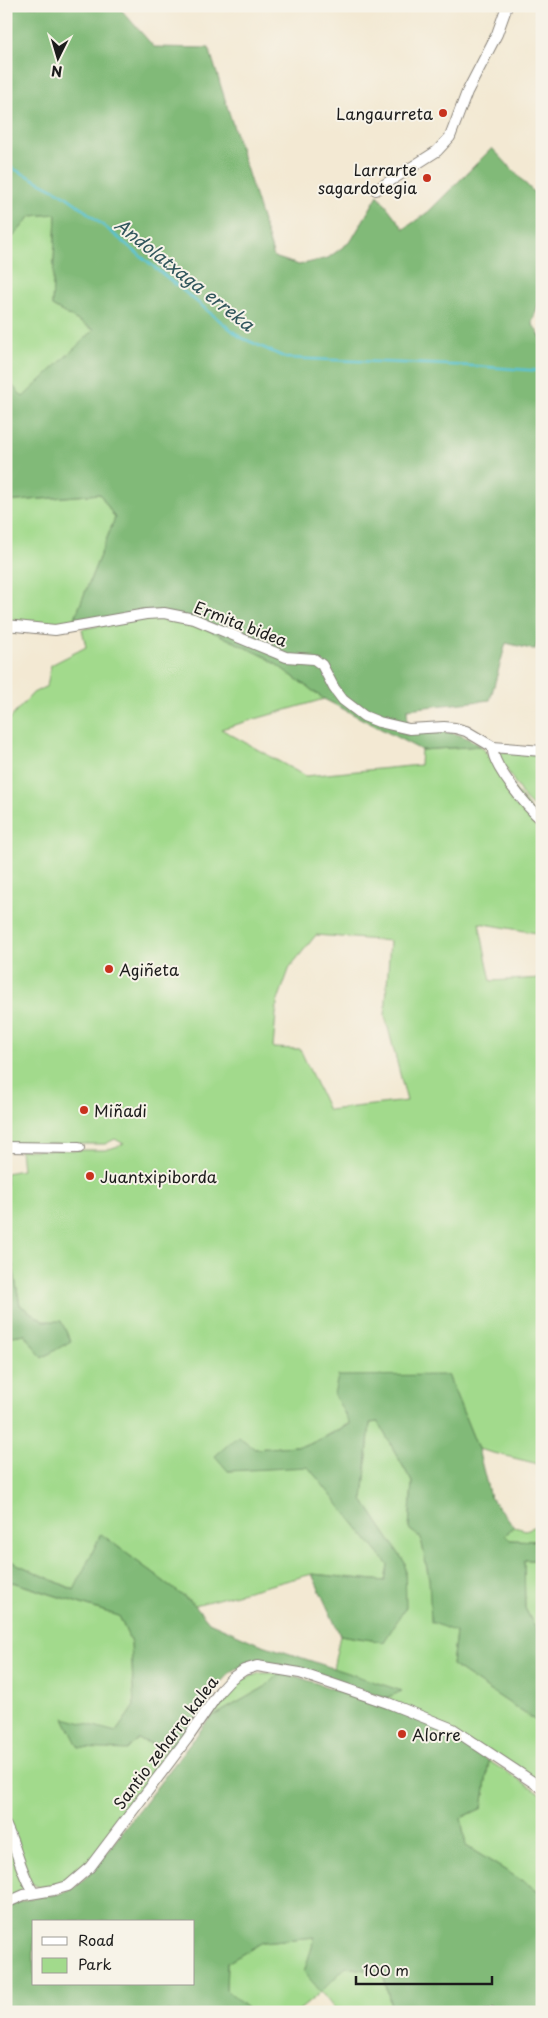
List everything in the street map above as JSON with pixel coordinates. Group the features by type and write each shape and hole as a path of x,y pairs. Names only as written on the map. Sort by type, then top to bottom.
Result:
{"street":[{"path":"376,190 437,151 450,137 507,6"},
{"name":"Ermita bidea","path":"6,625 55,630 146,614 164,613 187,617 286,657 314,659 322,665 334,688 343,700 364,716 379,722 409,729 455,728 472,734 493,747"},
{"path":"542,751 493,747 492,752 494,759 514,790 542,820"},
{"path":"6,1147 79,1148"},
{"name":"Santio zeharra kalea","path":"6,1903 33,1892 54,1890 68,1886 90,1867 187,1739 220,1691 232,1678 244,1670 257,1666 300,1673 388,1703 453,1729 542,1788"},
{"path":"6,1826 17,1851 25,1878 33,1892"},
{"path":"464,2012 492,2012"}],"green space":[{"path":"6,6 118,6 154,47 209,48 274,257 299,265 328,258 351,241 378,195 404,229 428,212 492,148 542,201 542,293 532,323 542,339 542,626 535,650 506,643 490,700 407,709 408,732 438,731 454,733 481,746 421,750 324,699 266,657 192,622 152,616 72,625 115,518 100,494 6,502 6,379 23,397 94,330 52,306 56,214 31,216 6,245"},
{"path":"56,214 52,306 94,330 23,398 6,379 6,245 31,216"},
{"path":"100,494 115,518 72,625 32,624 6,620 6,502"},
{"path":"152,616 192,622 266,657 324,699 221,729 305,776 420,765 421,750 481,746 542,824 542,934 479,923 491,981 542,978 542,1465 478,1449 448,1375 334,1394 350,1423 308,1445 255,1449 228,1471 308,1466 388,1565 385,1581 312,1574 195,1605 101,1534 75,1590 6,1559 6,1337 25,1334 43,1321 20,1305 11,1256 6,1256 6,1173 22,1170 20,1150 106,1150 124,1144 115,1139 105,1144 6,1144 6,723 33,693 47,686 51,665 86,647 82,629","holes":["316,935 390,941 385,1016 407,1101 328,1110 300,1049 273,1048 277,1003 290,967"]},
{"path":"499,751 542,755 542,816 525,799 497,754"},
{"path":"6,1256 11,1256 20,1305 43,1321 61,1321 71,1341 42,1358 25,1334 6,1337"},
{"path":"448,1375 478,1449 490,1497 514,1527 505,1535 510,1540 542,1541 542,1560 524,1560 525,1608 542,1641 542,1725 452,1665 456,1632 431,1622 429,1579 421,1538 409,1529 412,1482 378,1422 370,1423 363,1500 405,1563 406,1607 384,1642 340,1635 312,1574 385,1581 388,1565 308,1467 228,1471 215,1456 238,1436 255,1449 308,1445 350,1424 334,1394 338,1376"},
{"path":"378,1422 412,1482 409,1529 421,1538 429,1579 456,1632 452,1665 542,1725 542,1782 386,1698 401,1691 333,1669 340,1635 384,1642 405,1563 363,1500 370,1423"},
{"path":"542,1523 542,1541 510,1540 505,1535 514,1527 526,1530"},
{"path":"101,1534 195,1605 209,1622 254,1642 402,1691 386,1698 278,1664 261,1663 248,1665 237,1668 221,1682 174,1751 138,1739 127,1750 79,1748 64,1718 116,1732 134,1706 131,1642 119,1616 13,1582 6,1585 6,1559 74,1590"},
{"path":"524,1560 542,1560 542,1641 525,1608"},
{"path":"12,1582 119,1616 131,1642 134,1706 116,1732 174,1751 92,1861 69,1882 53,1887 39,1887 31,1883 17,1840 6,1819 6,1585"},
{"path":"260,1673 279,1673 265,1687 210,1718 229,1691 241,1680"},
{"path":"279,1673 298,1677 429,1722 489,1761 482,1808 461,1818 466,1846 542,1893 542,2012 440,2012 422,2010 411,2012 391,2006 383,1973 346,1967 321,1992 304,1972 315,1937 263,1942 227,1963 226,1990 248,2009 247,2012 6,2012 6,1907 30,1898 59,1894 74,1887 89,1875 210,1718 265,1687"},
{"path":"489,1761 542,1794 542,1893 466,1846 461,1818 482,1808"},
{"path":"6,1837 12,1849 24,1887 21,1892 6,1899"},
{"path":"315,1937 321,1992 297,2012 247,2012 247,2009 226,1991 227,1963 263,1942"},
{"path":"346,1967 383,1973 391,2006 411,2012 337,2012 321,1992"}],"waterway":[{"name":"Andolatxaga erreka","path":"6,165 61,193 78,205 240,337 286,358 474,366 542,371"}],"place":[{"name":"Langaurreta","path":"443,113"},
{"name":"Larrarte sagardotegia","path":"427,178"},
{"name":"Agiñeta","path":"109,969"},
{"name":"Miñadi","path":"84,1110"},
{"name":"Juantxipiborda","path":"90,1176"},
{"name":"Alorre","path":"402,1734"}]}
